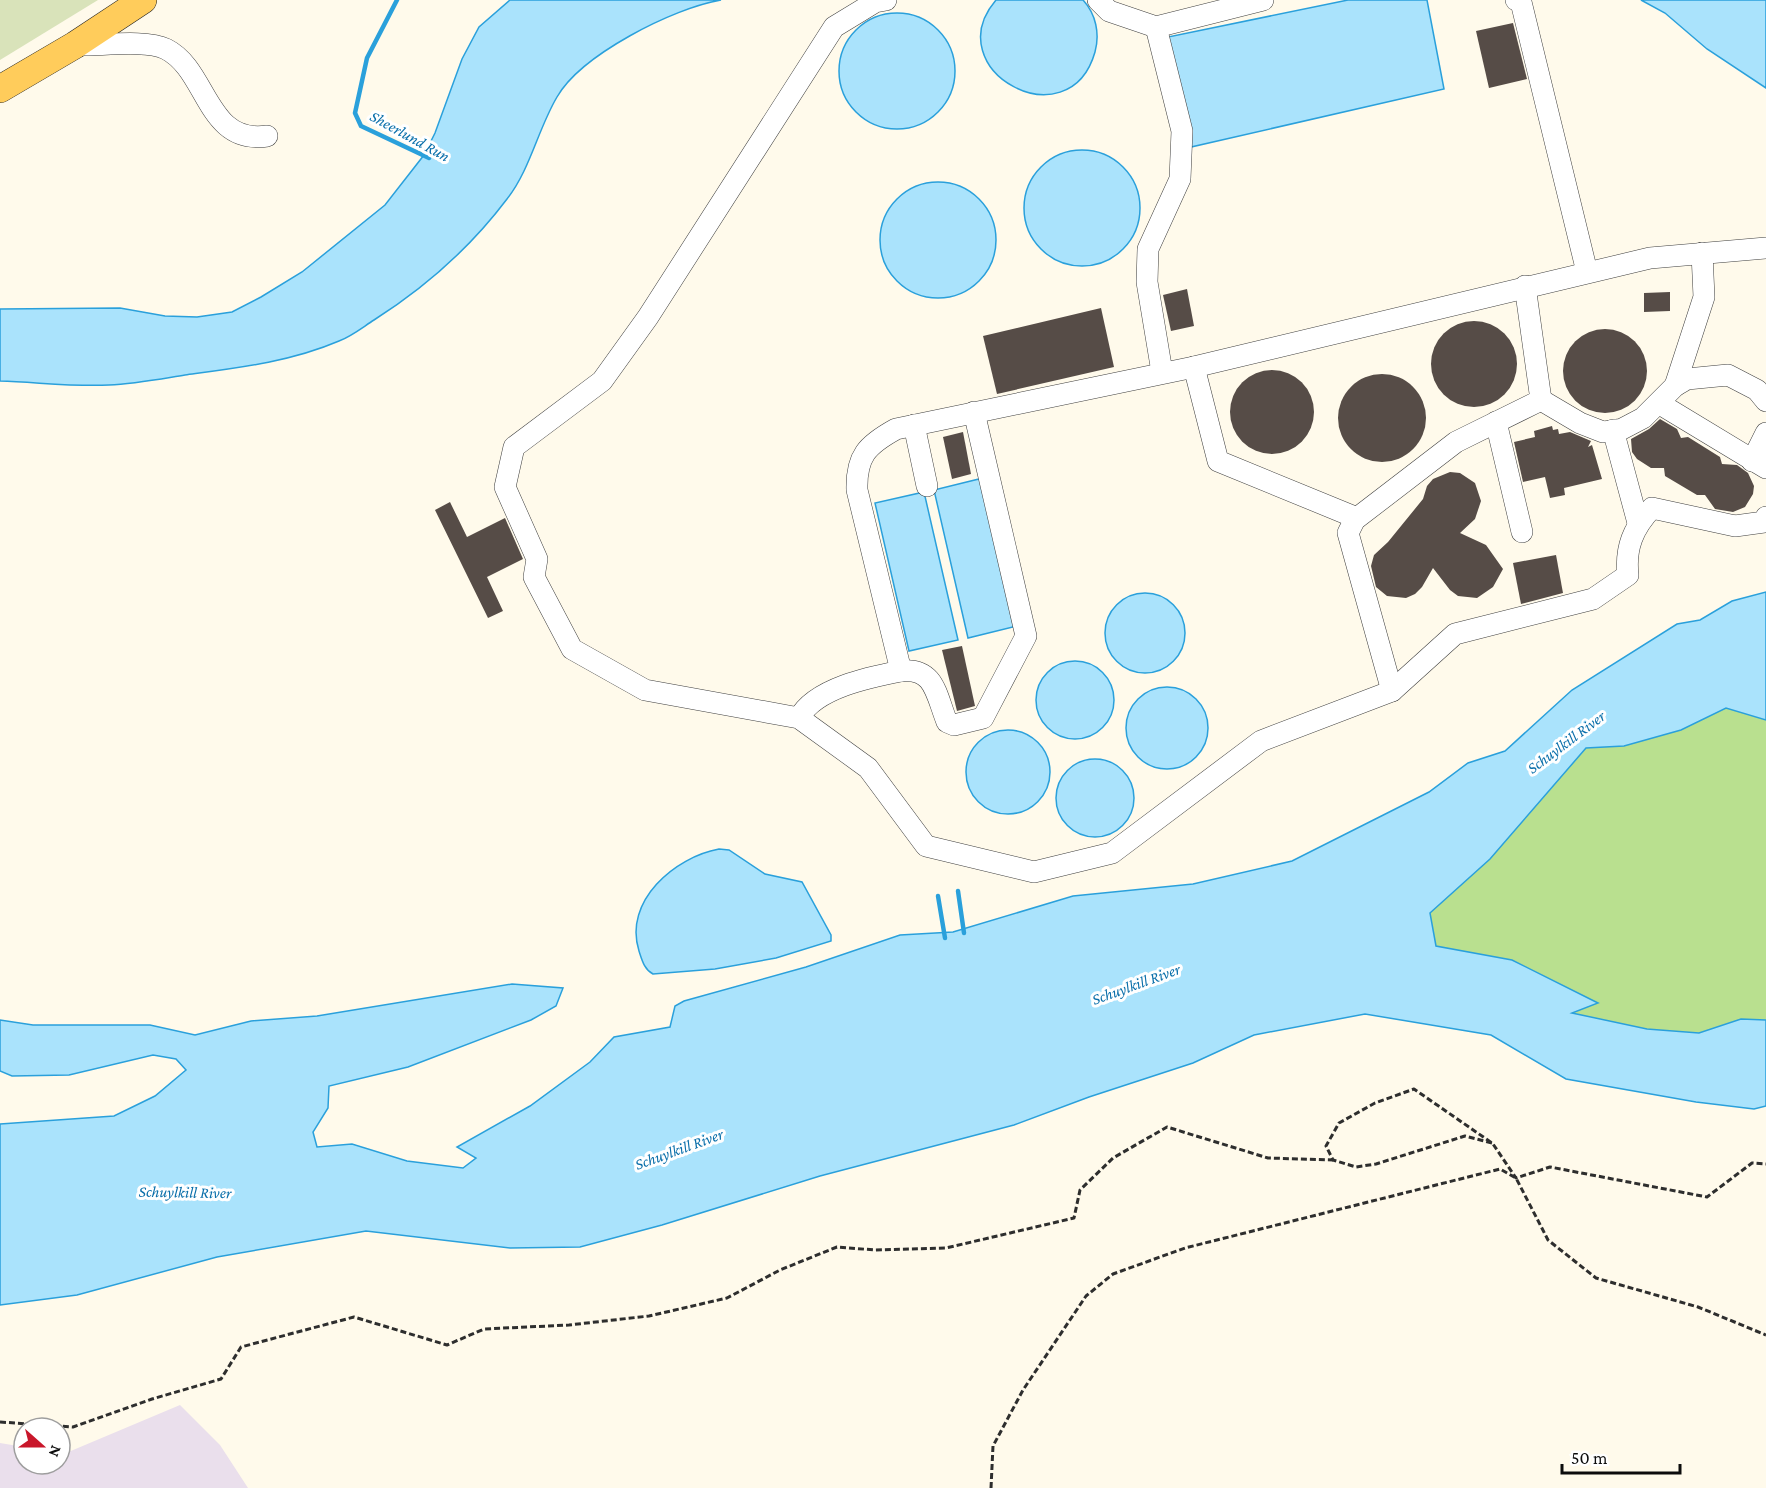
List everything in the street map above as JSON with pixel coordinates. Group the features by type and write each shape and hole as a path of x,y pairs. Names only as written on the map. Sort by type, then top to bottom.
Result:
{"main road":[{"path":"0,89 75,45 143,0"}],"lane":[{"path":"886,0 875,2 834,27 648,317 603,381 514,447 505,488 537,559 534,577 572,649 645,690 799,718 868,768 926,846 1034,872 1112,853 1261,741 1392,691 1455,634 1593,599 1628,576 1626,554 1638,523 1652,508 1735,526 1764,522 1766,517"},
{"path":"1098,0 1109,11 1156,27 1263,0"},
{"path":"1516,0 1521,2 1587,272"},
{"path":"1156,27 1182,131 1180,179 1148,249 1147,282 1162,372"},
{"path":"75,45 149,45 167,50 179,60 211,108 230,129 250,139 267,136"},
{"path":"901,670 857,490 857,470 864,453 878,439 896,429 1194,367 1421,314 1525,286 1650,258 1766,248"},
{"path":"1675,386 1704,297 1702,253"},
{"path":"1525,286 1541,400"},
{"path":"1194,367 1218,461 1356,517"},
{"path":"1541,400 1603,432 1643,418 1660,404 1675,386 1687,379 1728,375 1757,390 1766,401"},
{"path":"1392,691 1348,533 1356,517 1456,442 1541,400"},
{"path":"1660,404 1759,464 1766,434"},
{"path":"799,718 804,708 837,689 865,678 914,669 927,676 947,722 954,725 983,718 1026,636 975,412"},
{"path":"1496,422 1522,532"},
{"path":"914,425 927,486"},
{"path":"1613,430 1638,523"}],"path":[{"path":"1333,1160 1326,1146 1339,1123 1375,1103 1414,1089 1492,1143 1516,1179 1548,1240 1596,1278 1698,1307 1766,1335"},
{"path":"0,1422 73,1426 152,1399 221,1379 241,1347 354,1317 447,1345 484,1329 569,1325 649,1316 727,1298 780,1270 837,1247 875,1250 946,1248 1074,1218 1080,1190 1113,1158 1167,1127 1268,1158 1333,1160 1356,1167 1376,1164 1465,1136 1492,1143"},
{"path":"1516,1179 1550,1167 1707,1197 1752,1163 1766,1164"},
{"path":"991,1488 993,1446 1023,1390 1086,1296 1113,1274 1185,1248 1500,1168 1516,1179"}],"shaded area":[{"path":"180,1405 220,1445 248,1488 0,1488 0,1443 12,1445 12,1476 72,1476 72,1450"}],"green space":[{"path":"0,0 98,0 0,60"},
{"path":"1726,708 1766,720 1766,1020 1741,1019 1699,1033 1647,1029 1570,1013 1598,1003 1512,960 1436,946 1430,913 1490,859 1586,748 1624,744 1658,736"}],"water":[{"path":"510,0 721,0 654,23 586,65 569,81 557,97 522,175 493,217 429,280 348,337 282,359 244,367 137,382 82,385 0,381 0,309 120,308 165,316 197,317 232,312 302,272 385,205 424,155 435,133 462,59 479,27"},
{"path":"996,0 1083,0 1094,18 1097,38 1095,52 1081,79 1060,92 1036,94 1013,86 994,71 982,50 982,26"},
{"path":"1348,0 1427,0 1444,89 1191,147 1168,37"},
{"path":"1641,0 1766,0 1766,88 1707,49 1665,13"},
{"path":"897,13 919,18 938,30 950,49 955,71 950,93 938,112 919,124 897,129 875,124 856,112 844,93 839,71 844,49 856,30 875,18"},
{"path":"1082,150 1104,155 1123,167 1135,186 1140,208 1135,230 1123,249 1104,261 1082,266 1060,261 1041,249 1029,230 1024,208 1029,186 1041,167 1060,155"},
{"path":"938,182 960,187 979,199 991,218 996,240 991,262 979,281 960,293 938,298 916,293 897,281 885,262 880,240 885,218 897,199 916,187"},
{"path":"983,478 1017,626 968,638 934,490"},
{"path":"924,492 958,640 909,651 875,503"},
{"name":"Schuylkill River","path":"1766,592 1766,720 1726,708 1681,730 1624,746 1586,748 1490,859 1430,913 1436,946 1512,960 1598,1003 1572,1013 1647,1029 1699,1033 1741,1019 1766,1020 1766,1106 1754,1109 1696,1102 1566,1079 1491,1035 1365,1014 1254,1035 1193,1063 1089,1097 1014,1125 820,1176 662,1225 580,1247 510,1248 366,1231 217,1257 77,1295 0,1305 0,1124 114,1116 155,1096 186,1070 176,1059 153,1055 69,1075 12,1076 0,1071 0,1020 33,1025 150,1025 195,1035 251,1021 317,1016 512,984 563,988 556,1006 531,1020 408,1067 329,1086 328,1108 313,1132 317,1147 352,1144 407,1161 463,1168 476,1158 457,1147 530,1106 590,1062 614,1037 670,1027 675,1006 684,1001 806,967 900,935 953,932 1073,896 1193,884 1292,861 1429,792 1468,763 1505,751 1572,690 1677,624 1700,620 1732,601"},
{"path":"1145,593 1160,596 1173,605 1182,618 1185,633 1182,648 1173,661 1160,670 1145,673 1130,670 1117,661 1108,648 1105,633 1108,618 1117,605 1130,596"},
{"path":"1075,661 1090,664 1103,672 1111,685 1114,700 1111,715 1103,728 1090,736 1075,739 1060,736 1047,728 1039,715 1036,700 1039,685 1047,672 1060,664"},
{"path":"1167,687 1183,690 1196,699 1205,712 1208,728 1205,744 1196,757 1183,766 1167,769 1151,766 1138,757 1129,744 1126,728 1129,712 1138,699 1151,690"},
{"path":"1008,730 1031,737 1043,749 1050,772 1043,795 1031,807 1008,814 985,807 973,795 966,772 973,749 985,737"},
{"path":"1095,759 1110,762 1122,771 1131,783 1134,798 1131,813 1122,825 1110,834 1095,837 1080,834 1068,825 1059,813 1056,798 1059,783 1068,771 1080,762"},
{"path":"719,849 729,850 765,874 802,882 831,935 831,941 776,958 715,969 653,974 650,972 641,958 636,933 639,915 646,899 656,884 686,861"}],"building":[{"path":"1513,23 1527,79 1489,88 1476,31"},
{"path":"1187,289 1194,326 1171,331 1163,295"},
{"path":"1670,292 1670,311 1644,312 1644,293"},
{"path":"1101,308 1114,367 997,394 983,336"},
{"path":"1474,321 1491,324 1505,333 1514,347 1517,364 1514,381 1505,395 1491,404 1474,407 1457,404 1443,395 1434,381 1431,364 1434,347 1443,333 1457,324"},
{"path":"1605,329 1621,332 1635,341 1644,355 1647,371 1644,387 1635,401 1621,410 1605,413 1589,410 1575,401 1566,387 1563,371 1566,355 1575,341 1589,332"},
{"path":"1264,370 1280,370 1296,377 1307,388 1314,404 1311,428 1302,442 1280,454 1264,454 1248,447 1237,436 1230,420 1230,404 1237,388 1248,377"},
{"path":"1382,374 1399,378 1413,387 1422,401 1426,418 1422,435 1413,449 1399,458 1382,462 1365,458 1351,449 1342,435 1338,418 1342,401 1351,387 1365,378"},
{"path":"1660,419 1677,429 1681,438 1688,437 1720,457 1722,464 1737,465 1748,473 1754,486 1753,494 1745,507 1733,512 1715,509 1705,495 1697,495 1665,476 1664,468 1651,468 1637,459 1632,452 1631,439 1649,429"},
{"path":"1552,426 1553,430 1558,429 1559,434 1570,432 1591,441 1588,447 1592,445 1602,479 1564,488 1565,495 1550,498 1545,477 1523,482 1514,442 1535,437 1534,431"},
{"path":"963,432 971,474 952,479 943,437"},
{"path":"1450,472 1460,473 1475,483 1481,501 1475,519 1460,533 1486,545 1503,569 1493,587 1477,598 1458,596 1450,590 1433,568 1415,594 1406,598 1387,596 1376,587 1371,566 1374,555 1388,542 1423,499 1427,486 1433,479"},
{"path":"450,502 467,537 505,518 523,559 487,577 503,611 488,618 435,510"},
{"path":"1556,555 1563,593 1521,604 1513,563"},
{"path":"962,646 975,706 957,711 942,650"}],"waterway":[{"name":"Sheerlund Run","path":"397,0 367,58 355,113 361,126 429,158"},
{"path":"958,891 964,933"},
{"path":"938,896 945,938"}]}
